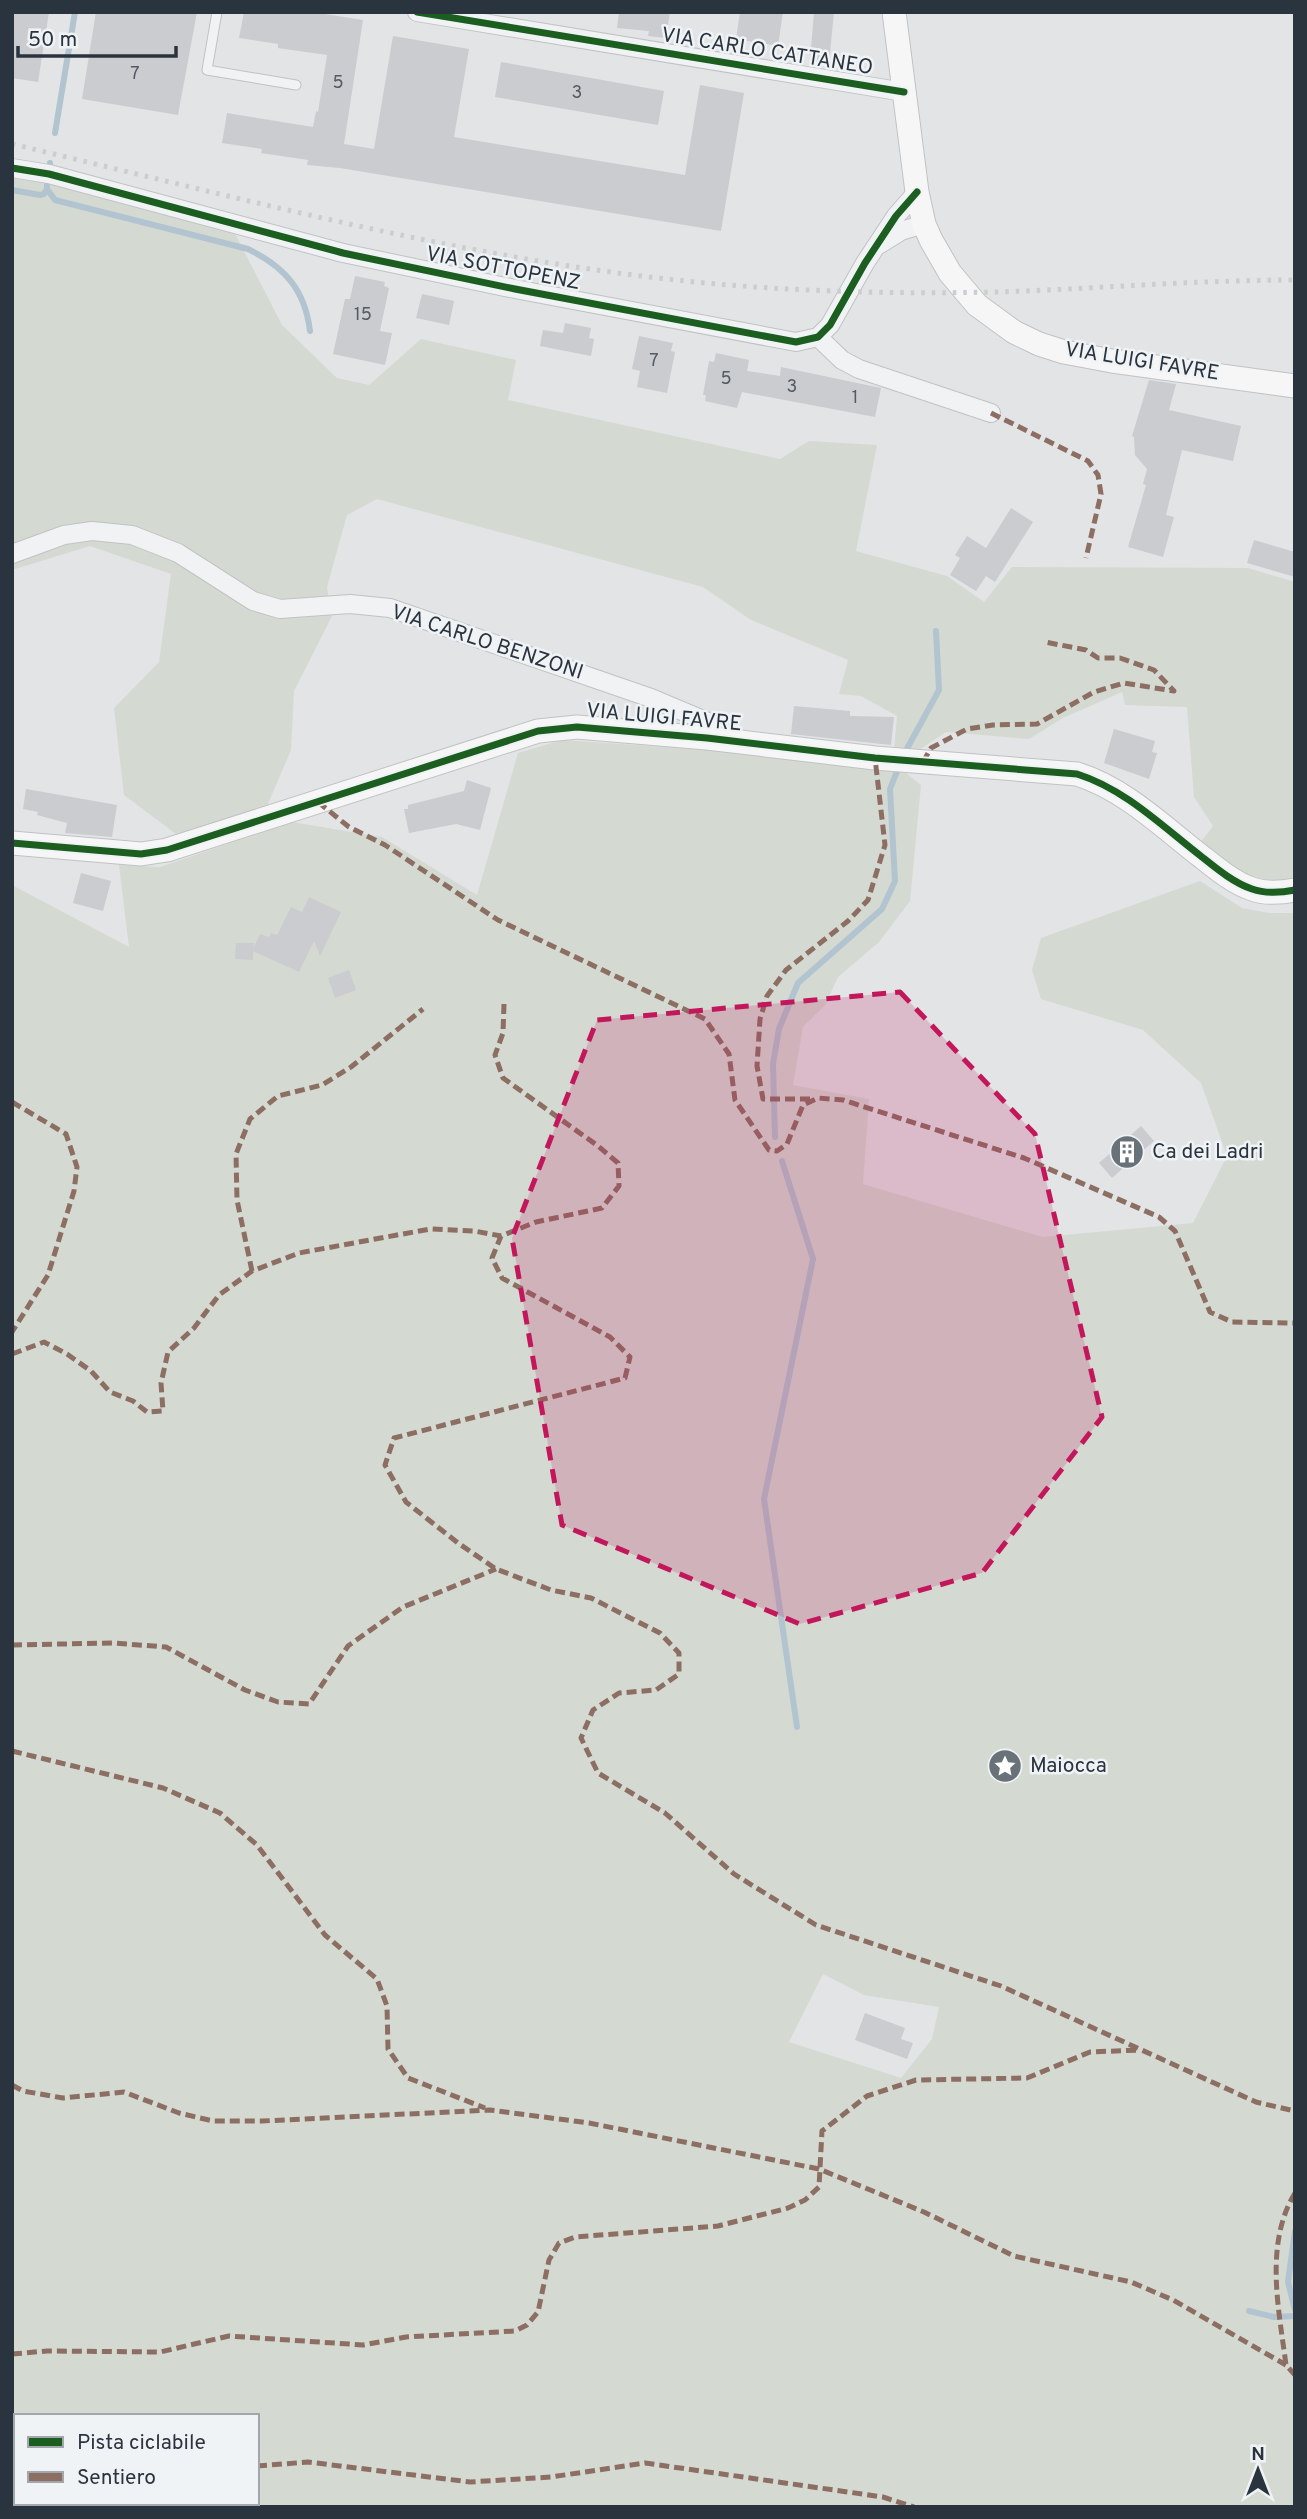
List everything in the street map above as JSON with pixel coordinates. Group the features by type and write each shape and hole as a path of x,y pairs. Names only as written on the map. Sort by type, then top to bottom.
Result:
{"street":[{"name":"VIA CARLO CATTANEO","path":"417,12 904,92"},
{"name":"VIA LUIGI FAVRE","path":"894,12 917,192 924,224 950,274 977,305 1014,332 1064,352 1295,386"},
{"name":"VIA SOTTOPENZ","path":"12,168 49,174 230,224 411,268 785,341 805,341 818,337"},
{"path":"917,192 896,216 865,263 836,317 818,337 842,360 859,369 991,413"},
{"path":"877,246 901,231 924,224"},
{"name":"VIA CARLO BENZONI","path":"12,554 64,535 92,531 132,536 178,553 253,601 280,609 350,604 390,608 651,698 708,722 707,738"},
{"name":"VIA LUIGI FAVRE","path":"12,843 141,855 167,850 538,731 578,727 707,738 876,758 1077,774 1094,780 1128,800 1243,885 1264,892 1295,890"}],"lane":[{"path":"217,12 207,70 296,85"}],"highlighted area":[{"path":"900,992 1035,1134 1102,1417 982,1573 800,1624 562,1525 512,1238 597,1020"}],"shaded area":[{"path":"12,168 230,224 282,325 337,378 369,385 421,339 516,360 508,400 780,459 809,441 877,445 856,551 947,576 984,602 1012,567 1248,568 1295,582 1295,877 1268,880 1256,877 1232,866 1199,844 1213,826 1194,797 1187,707 1125,705 1122,692 1063,718 1029,739 946,732 916,752 894,751 897,716 861,696 839,694 848,660 751,620 703,587 377,499 347,515 327,587 332,616 294,691 291,750 267,806 176,834 124,795 114,708 159,662 171,574 90,546 12,570"},
{"path":"562,740 738,752 906,773 921,785 910,901 879,942 838,977 825,1005 803,1027 793,1085 869,1099 863,1184 1043,1237 1193,1223 1227,1156 1201,1083 1143,1030 1041,999 1032,970 1041,938 1200,881 1242,908 1269,913 1295,913 1295,2507 12,2507 12,885 129,947 119,865 160,867 292,822 382,837 477,895 518,753","holes":["823,1974 864,1995 939,2007 932,2039 901,2078 789,2042"]}],"building":[{"path":"12,12 49,12 38,82 12,78"},
{"path":"96,12 197,12 178,115 82,99"},
{"path":"244,12 312,12 363,20 344,144 374,149 393,36 469,49 454,137 685,175 700,85 744,93 721,231 340,168 307,165 308,160 261,153 262,149 222,143 227,113 313,127 316,111 318,112 327,55 278,48 278,44 239,38"},
{"path":"619,12 670,12 666,38 648,36 649,31 617,28"},
{"path":"740,12 783,12 778,46 736,39"},
{"path":"814,12 834,12 829,63 810,61"},
{"path":"501,62 664,91 658,125 495,97"},
{"path":"355,276 385,282 384,286 389,288 380,331 392,333 385,365 333,354 345,299 350,299"},
{"path":"422,294 454,301 449,325 416,318"},
{"path":"565,323 591,328 589,338 594,339 591,356 540,346 543,330 563,333"},
{"path":"639,336 673,343 671,351 675,352 667,393 637,387 640,371 632,369"},
{"path":"716,353 749,360 747,371 780,376 781,367 881,388 875,417 742,392 737,408 705,401 706,395 703,395 709,361 714,362"},
{"path":"1149,380 1176,384 1169,410 1241,426 1233,461 1182,450 1166,515 1174,517 1163,557 1128,547 1146,485 1143,484 1147,469 1135,455 1132,436"},
{"path":"1011,508 1033,522 995,582 986,576 976,591 950,575 960,558 955,555 967,536 986,548"},
{"path":"1254,540 1295,552 1295,577 1247,563"},
{"path":"794,706 850,711 850,716 894,717 891,745 791,734"},
{"path":"1114,729 1155,741 1152,752 1157,753 1149,779 1104,763"},
{"path":"467,780 491,788 480,830 456,824 409,833 404,809 408,809 408,805 464,791"},
{"path":"26,789 117,805 112,837 65,833 67,823 23,809"},
{"path":"81,873 111,881 103,911 73,903"},
{"path":"309,897 341,912 320,956 314,941 299,972 253,951 253,960 235,959 236,943 254,943 253,949 260,934 269,937 271,933 277,935 291,907 302,912"},
{"path":"349,970 356,990 335,998 328,978"},
{"name":"Ca dei Ladri","path":"1141,1126 1154,1141 1112,1178 1099,1163"},
{"path":"865,2013 905,2028 901,2039 913,2043 907,2059 855,2040"}],"waterway":[{"path":"55,133 75,12"},
{"path":"47,184 47,189 55,200 248,249 261,256 291,281 303,303 310,331"},
{"path":"12,190 40,195 47,189"},
{"path":"903,756 939,690 936,631"},
{"path":"775,1137 773,1064 779,1029 798,983 882,909 895,881 890,789 899,766"},
{"path":"782,1161 813,1259 764,1499 797,1727"},
{"path":"1295,2231 1288,2282 1295,2310"},
{"path":"1249,2311 1274,2317 1295,2316"}],"railway":[{"path":"12,144 279,208 457,246 637,275 728,285 895,293 995,292 1295,280"}],"marked path":[{"path":"991,413 1088,461 1098,475 1101,494 1086,558"},
{"path":"923,762 931,748 967,729 993,725 1037,724 1094,692 1124,683 1174,691 1154,670 1120,658 1098,658 1086,650 1045,642"},
{"path":"810,1099 763,1099 757,1066 760,1019 767,996 786,970 848,921 868,900 885,845 875,758"},
{"path":"318,802 349,827 385,845 498,920 705,1019 729,1054 735,1100 769,1150 777,1151 787,1144 803,1105 818,1098 843,1100 1024,1158 1159,1217 1175,1231 1210,1312 1232,1322 1295,1323"},
{"path":"504,1004 503,1033 495,1055 503,1078 618,1163 619,1186 602,1208 536,1222 501,1236 492,1258 502,1278 610,1337 630,1357 625,1378 394,1438 385,1465 406,1502 496,1569 551,1590 591,1598 660,1633 679,1653 679,1674 656,1690 619,1693 593,1710 581,1738 598,1773 665,1813 734,1874 816,1925 1001,1986 1256,2102 1295,2111"},
{"path":"252,1271 237,1200 236,1154 250,1119 278,1096 322,1085 351,1067 423,1009"},
{"path":"12,1102 66,1134 77,1167 74,1191 48,1275 12,1332"},
{"path":"12,1354 44,1342 91,1371 110,1392 133,1401 147,1412 163,1411 161,1383 168,1352 194,1328 219,1295 252,1271 299,1253 430,1229 474,1231 501,1236"},
{"path":"12,1645 113,1643 166,1647 245,1690 278,1702 309,1704 348,1646 403,1607 496,1569"},
{"path":"12,1751 163,1788 220,1813 257,1845 325,1935 377,1979 387,2006 388,2049 408,2078 485,2108"},
{"path":"12,2354 47,2351 160,2352 229,2336 363,2345 406,2337 515,2331 527,2325 538,2312 549,2260 559,2243 575,2237 718,2226 788,2208 805,2200 819,2187 822,2131 867,2096 916,2080 1027,2078 1090,2052 1140,2050"},
{"path":"12,2085 23,2091 63,2098 124,2092 179,2113 213,2121 490,2110 589,2123 819,2169 924,2212 1014,2256 1131,2282 1173,2300 1286,2365"},
{"path":"1295,2193 1285,2213 1280,2234 1276,2278 1286,2365 1295,2375"},
{"path":"259,2466 308,2462 470,2482 551,2477 645,2463 883,2497 914,2507"}],"cycle path":[{"path":"417,12 904,92"},
{"path":"12,168 49,174 343,253 515,289 796,342 818,337 830,325 865,263 896,216 917,192"},
{"path":"12,843 141,854 167,850 538,731 577,727 707,738 875,758 1077,774 1127,799 1239,883 1263,892 1295,890"}],"place":[{"name":"Ca dei Ladri","path":"1127,1152"},
{"name":"Maiocca","path":"1005,1766"}]}
